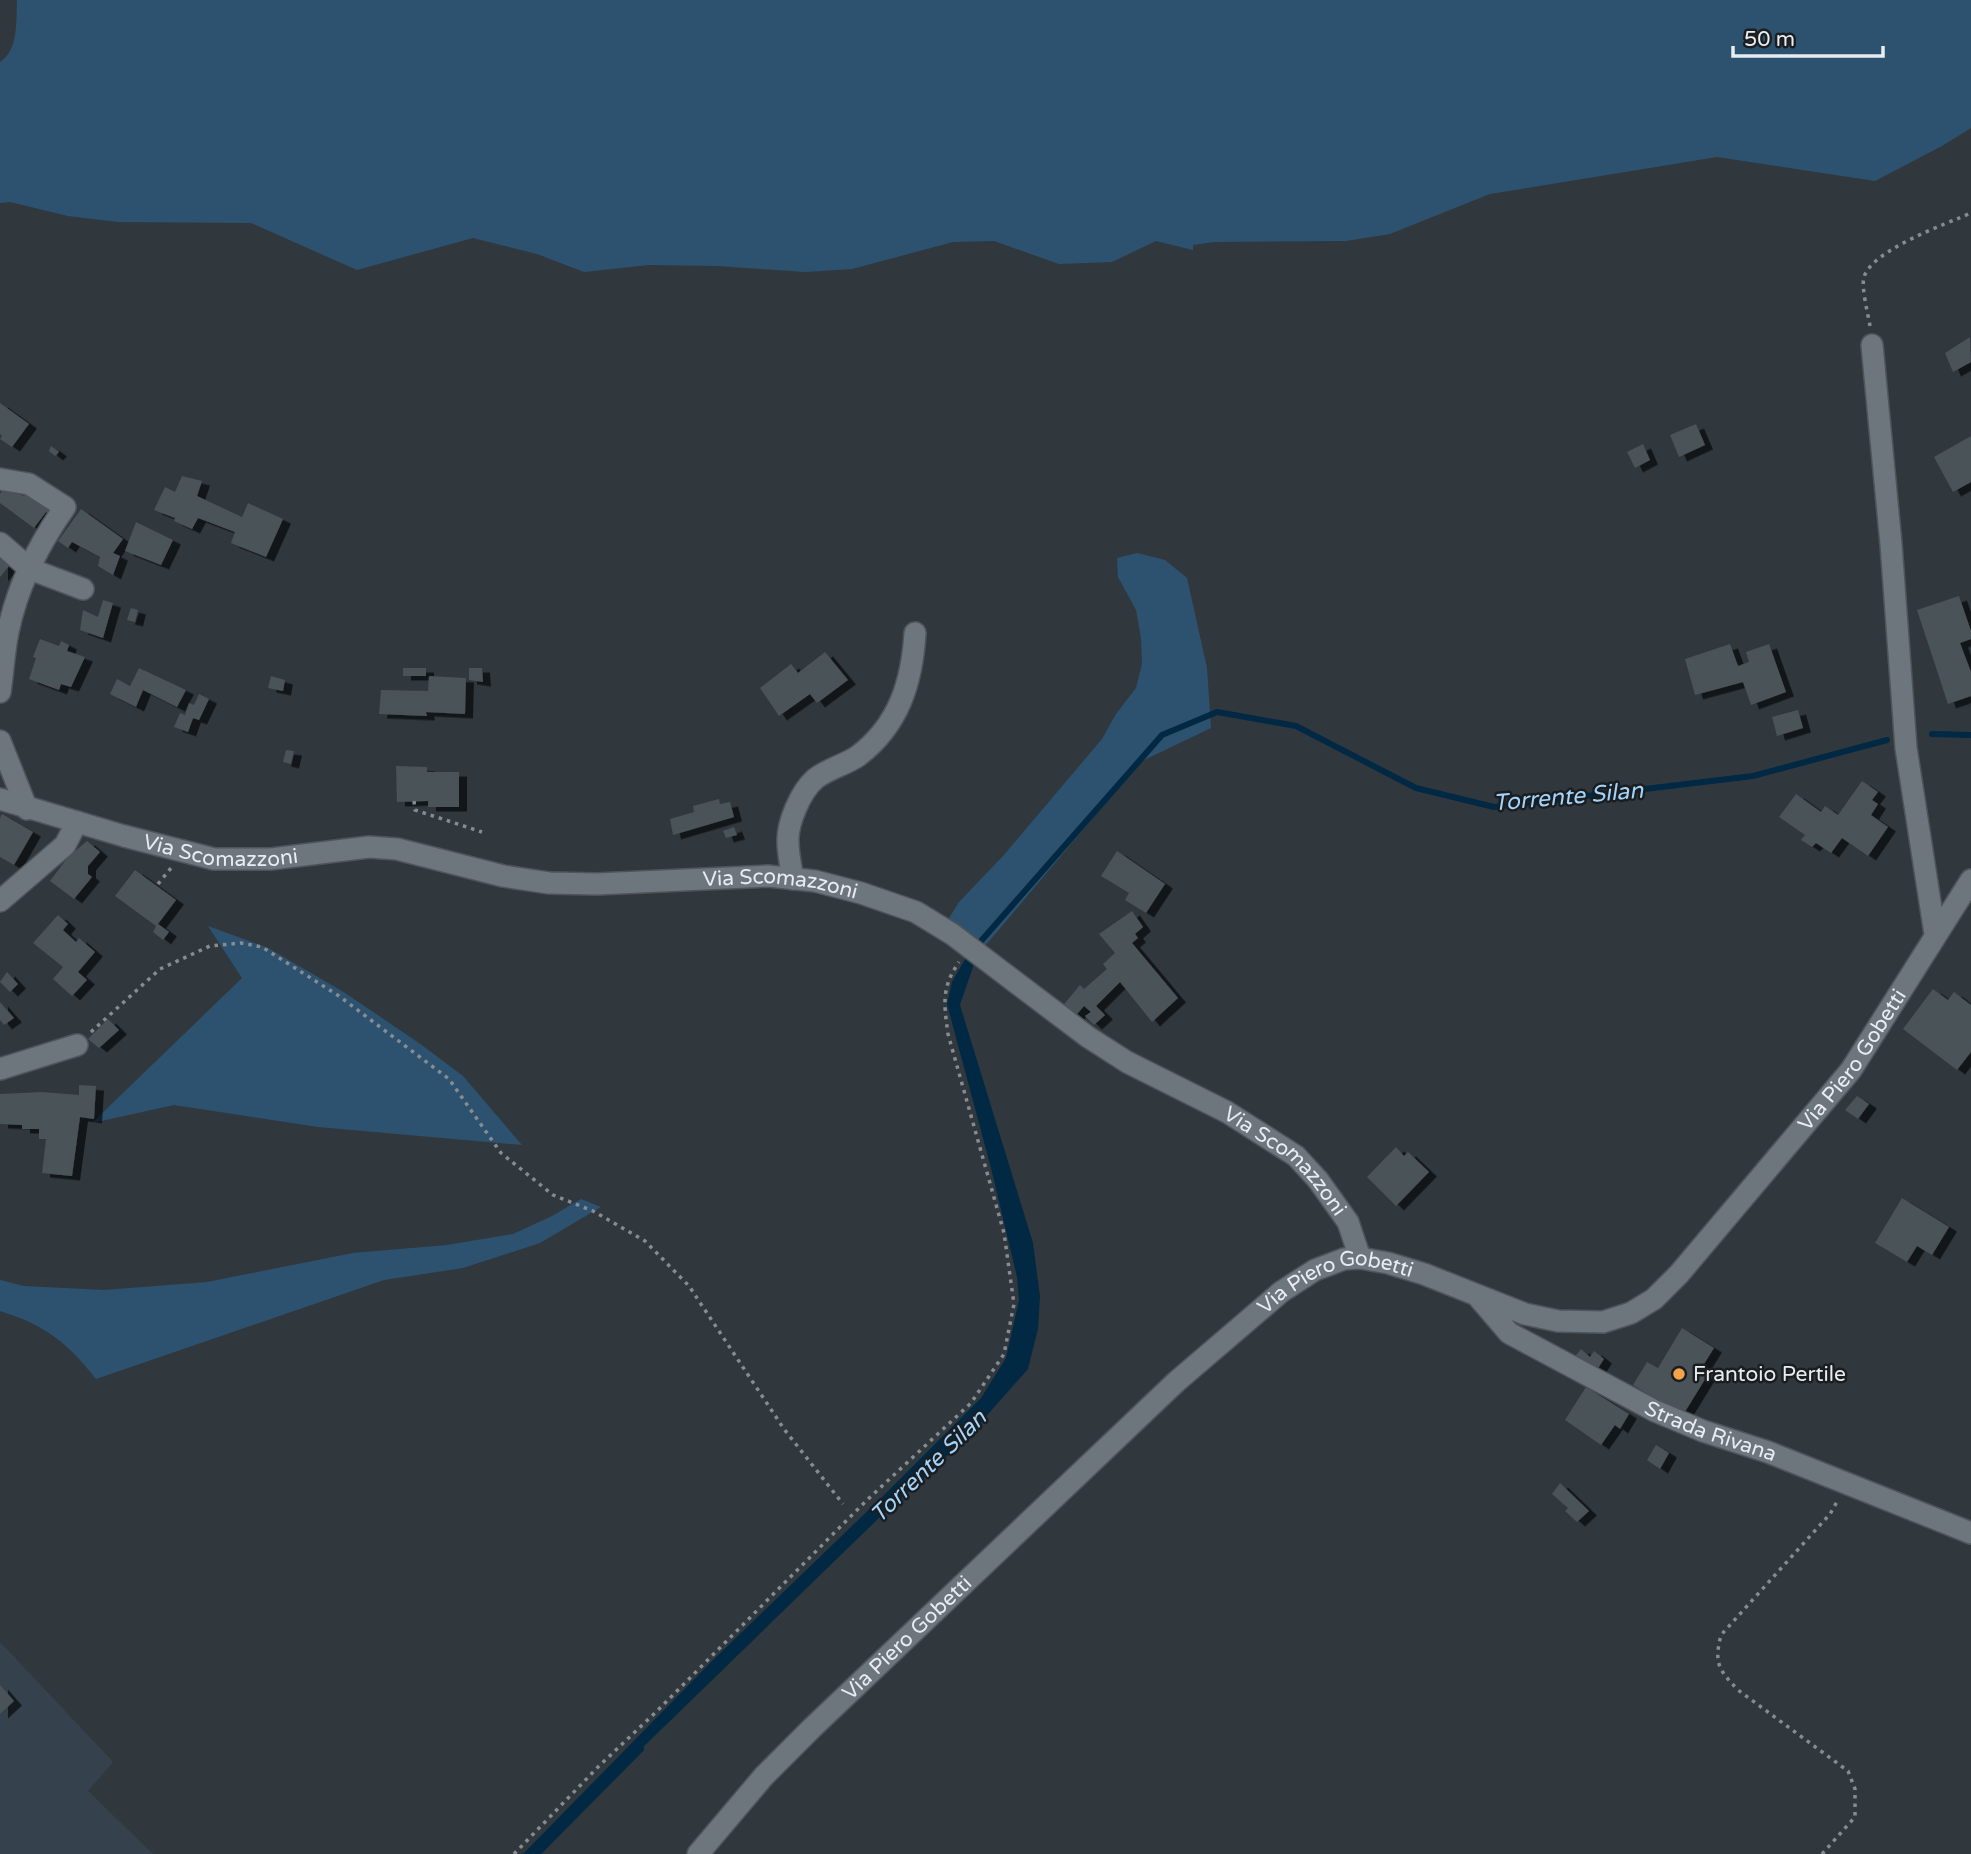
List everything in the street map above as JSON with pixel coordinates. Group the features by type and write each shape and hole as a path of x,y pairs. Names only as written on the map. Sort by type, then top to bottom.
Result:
{"street":[{"path":"1872,345 1891,544 1906,748 1935,934"},
{"path":"0,480 29,484 65,507 45,536 22,584 8,630 0,692"},
{"path":"0,543 30,569 83,589"},
{"path":"793,879 787,839 798,800 815,779 858,756 881,732 901,704 913,667 915,633"},
{"path":"0,741 27,809"},
{"name":"Via Scomazzoni","path":"0,799 27,809 214,859 271,859 369,847 397,849 503,876 549,883 597,884 768,876 816,881 861,893 916,912 971,946 1048,1008 1108,1050 1227,1112 1296,1156 1318,1180 1348,1222 1360,1258"},
{"path":"0,901 65,845 77,822"},
{"name":"Via Piero Gobetti","path":"698,1854 764,1776 812,1728 1176,1382 1281,1292 1315,1270 1343,1259 1360,1258 1412,1270 1525,1314 1558,1321 1602,1322 1631,1312 1654,1299 1679,1274 1851,1070 1971,880"},
{"path":"0,1069 77,1045"},
{"name":"Strada Rivana","path":"1473,1292 1508,1333 1655,1411 1703,1431 1768,1452 1971,1533"}],"path":[{"path":"1872,345 1863,278 1870,267 1901,243 1971,213"},
{"path":"414,802 415,810 482,832"},
{"path":"158,884 174,864"},
{"path":"77,1045 160,969 210,946 241,943 262,947 339,996 449,1079 501,1153 553,1195 593,1211 645,1241 689,1286 784,1429 843,1504"},
{"path":"514,1854 866,1501 971,1403 1004,1354 1014,1304 1004,1233 948,1034 944,1003 949,977 971,946"},
{"path":"1822,1854 1855,1817 1855,1789 1849,1771 1738,1690 1722,1674 1716,1656 1721,1634 1830,1514 1848,1483"}],"shaded area":[{"path":"17,0 1971,0 1971,128 1875,181 1717,157 1490,194 1390,234 1346,241 1214,242 1193,245 1193,250 1156,241 1112,262 1059,264 994,241 953,242 852,269 805,272 649,265 584,272 537,254 473,238 357,270 251,223 118,222 68,216 10,202 0,203 0,62 11,50"},
{"path":"1137,553 1165,560 1187,578 1207,668 1211,728 1140,762 980,952 946,923 959,902 1003,856 1102,739 1116,714 1136,688 1142,664 1141,638 1136,610 1118,577 1117,558"},
{"path":"208,926 268,948 342,991 419,1043 463,1076 522,1145 318,1127 174,1105 92,1123 242,978"},
{"path":"581,1199 601,1207 540,1243 463,1268 384,1280 96,1379 54,1336 30,1322 0,1311 0,1280 24,1286 104,1290 207,1282 353,1253 447,1245 513,1234"},
{"path":"0,1642 113,1762 88,1791 153,1854 0,1854"}],"water":[{"path":"968,954 975,961 960,1005 1033,1243 1040,1296 1038,1329 1028,1369 967,1438 881,1516 533,1854 523,1854 713,1660 981,1398 1006,1358 1019,1300 1017,1277 947,1004 952,982"}],"building":[{"path":"1970,337 1971,362 1953,372 1945,353"},
{"path":"0,403 29,424 12,447 0,439"},
{"path":"1696,424 1705,445 1679,457 1670,435"},
{"path":"1971,436 1971,482 1953,492 1934,457"},
{"path":"1643,444 1650,460 1635,468 1627,452"},
{"path":"51,446 59,452 55,456 49,451"},
{"path":"182,476 202,481 197,496 242,517 248,503 283,519 266,557 231,543 235,532 198,518 192,529 174,521 175,518 154,510 165,487 175,492"},
{"path":"6,485 23,496 29,487 52,504 52,517 46,512 34,528 0,503 0,494"},
{"path":"81,509 123,539 113,553 120,556 113,575 98,566 100,557 72,542 68,548 58,541"},
{"path":"136,522 173,540 161,565 125,551"},
{"path":"0,546 15,559 0,577"},
{"path":"1959,596 1971,631 1971,639 1960,643 1971,672 1971,696 1948,704 1917,610"},
{"path":"103,600 113,603 103,638 80,630 83,610 98,617"},
{"path":"131,608 138,610 135,622 127,620"},
{"path":"40,639 59,646 61,641 69,645 67,651 85,657 71,687 61,684 59,690 29,679"},
{"path":"1730,644 1738,666 1749,662 1746,652 1769,644 1786,692 1751,705 1743,682 1695,695 1685,659"},
{"path":"825,652 848,680 817,703 810,694 779,716 760,688 791,664 798,673"},
{"path":"139,668 186,690 177,707 143,690 136,707 110,694 117,679 130,686"},
{"path":"403,668 426,668 426,676 403,676"},
{"path":"469,668 482,668 483,682 469,680"},
{"path":"271,676 285,680 283,691 268,688"},
{"path":"429,676 466,678 465,714 379,714 381,690 428,691"},
{"path":"199,694 209,699 199,720 193,718 188,732 174,727 180,713 185,715 189,703 194,705"},
{"path":"1798,710 1803,728 1777,736 1772,717"},
{"path":"286,750 294,751 291,764 283,762"},
{"path":"396,766 427,767 427,772 459,772 459,807 428,807 428,801 397,802"},
{"path":"1862,781 1878,792 1872,800 1878,804 1871,815 1888,827 1868,856 1842,838 1831,853 1816,843 1812,847 1801,840 1805,835 1779,817 1796,794 1821,812 1825,806 1838,815"},
{"path":"719,799 720,804 730,802 734,817 673,835 670,819 694,812 693,806"},
{"path":"2,814 33,832 14,865 0,857"},
{"path":"734,827 737,835 726,838 723,831"},
{"path":"87,841 100,852 88,866 88,874 92,877 74,899 50,881 68,857"},
{"path":"1117,851 1165,884 1146,913 1125,900 1129,893 1101,876"},
{"path":"135,870 176,900 158,924 169,932 163,940 153,932 156,926 115,896"},
{"path":"1132,911 1143,927 1135,934 1138,938 1132,943 1178,998 1152,1022 1120,982 1096,1006 1105,1015 1094,1025 1085,1016 1091,1012 1084,1006 1073,1019 1060,1009 1080,985 1084,989 1107,969 1103,964 1115,953 1099,934"},
{"path":"58,915 68,924 63,930 76,942 79,938 95,952 78,972 87,980 72,996 53,979 63,967 33,943"},
{"path":"7,972 18,984 10,992 0,982"},
{"path":"1933,989 1948,1000 1954,992 1971,1005 1971,1052 1957,1070 1903,1029"},
{"path":"0,1002 14,1018 4,1025 0,1020"},
{"path":"108,1019 119,1030 99,1048 88,1039"},
{"path":"79,1085 96,1086 94,1119 80,1117 72,1176 42,1173 46,1139 39,1139 39,1129 22,1129 22,1125 0,1124 0,1094 42,1092 79,1095"},
{"path":"1857,1096 1869,1104 1858,1119 1845,1110"},
{"path":"1396,1147 1404,1156 1408,1152 1429,1172 1396,1206 1367,1177"},
{"path":"1902,1198 1949,1227 1932,1255 1917,1246 1907,1262 1875,1243"},
{"path":"1682,1328 1714,1348 1699,1372 1707,1376 1683,1415 1633,1385 1647,1362 1658,1368"},
{"path":"1581,1349 1590,1357 1594,1351 1604,1359 1593,1376 1571,1362"},
{"path":"1586,1387 1629,1414 1620,1429 1615,1425 1601,1445 1565,1420"},
{"path":"1656,1445 1669,1453 1660,1469 1647,1460"},
{"path":"1560,1483 1589,1511 1577,1522 1565,1511 1568,1508 1552,1494"},
{"path":"0,1685 14,1701 0,1714"}],"waterway":[{"name":"Torrente Silan","path":"981,941 1162,735 1217,712 1296,726 1416,788 1494,807 1753,776 1887,740"},
{"name":"Torrente Silan","path":"1932,734 1971,735"},
{"name":"Torrente Silan","path":"537,1854 641,1749"}],"place":[{"name":"Frantoio Pertile","path":"1679,1374"}]}
